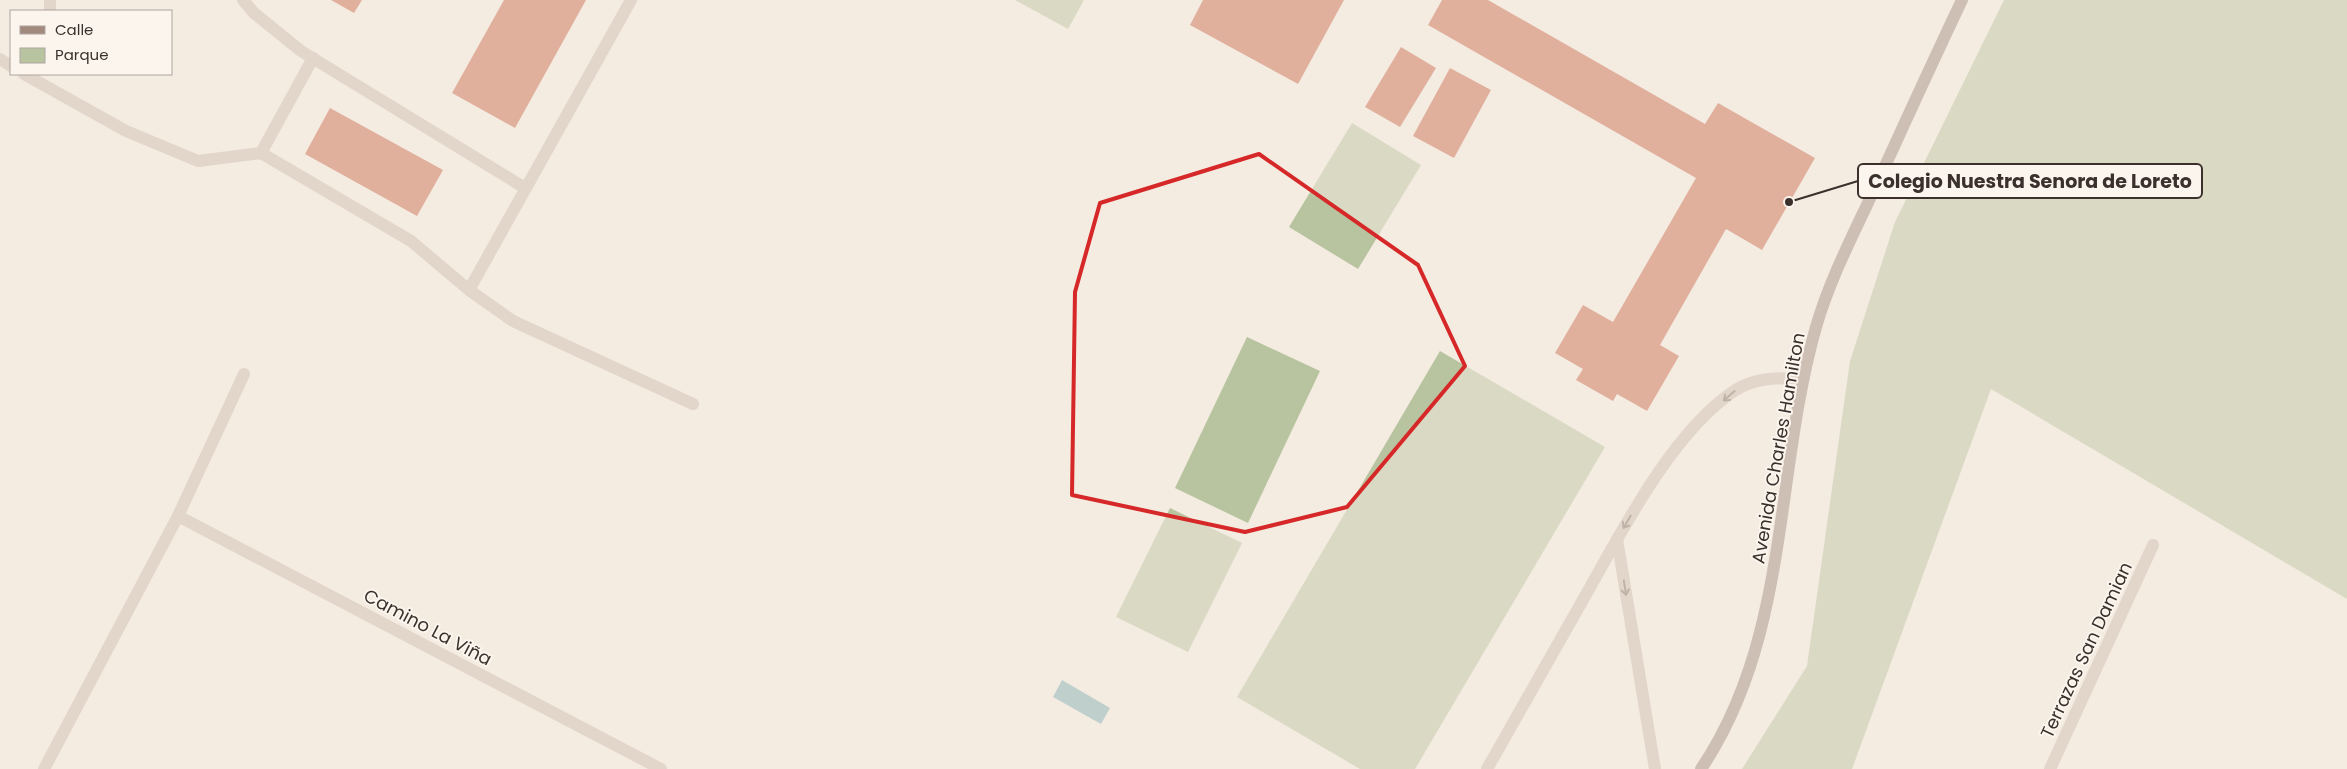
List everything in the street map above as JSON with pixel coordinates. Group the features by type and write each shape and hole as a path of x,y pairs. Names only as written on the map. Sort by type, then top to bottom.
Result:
{"street":[{"path":"243,0 254,13 313,58 525,188"},
{"path":"469,290 631,0"},
{"name":"Avenida Charles Hamilton","path":"1701,769 1712,753 1734,708 1764,619 1774,575 1804,378 1816,326 1841,260 1962,0"},
{"path":"261,153 313,58"},
{"path":"28,75 126,132 198,160 261,153 412,241 469,290 513,321 693,404"},
{"path":"44,769 178,516 244,374"},
{"path":"1487,769 1636,506 1675,450 1705,417 1734,391 1751,382 1773,378 1804,378"},
{"name":"Camino La Viña","path":"178,516 661,769"},
{"path":"1617,540 1655,769"},
{"name":"Terrazas San Damian","path":"2050,769 2153,545"}],"highlighted area":[{"path":"1259,154 1418,265 1465,366 1347,507 1245,532 1072,495 1075,292 1100,203"}],"green space":[{"path":"1015,0 1084,0 1068,29"},
{"path":"2004,0 2347,0 2347,599 1991,389 1852,769 1742,769 1807,666 1850,361 1895,222"},
{"path":"1352,123 1421,165 1358,269 1289,227"},
{"path":"1247,337 1320,371 1248,523 1175,488"},
{"path":"1440,351 1605,447 1415,769 1360,769 1237,697"},
{"path":"1170,508 1242,543 1188,652 1116,617"}],"water":[{"path":"1062,680 1110,708 1101,724 1053,697"}],"building":[{"path":"331,0 362,0 354,13"},
{"path":"504,0 586,0 515,128 452,93"},
{"path":"1203,0 1344,0 1298,84 1190,25"},
{"path":"1442,0 1488,0 1705,124 1718,103 1815,158 1762,250 1726,229 1660,345 1679,356 1647,411 1617,394 1613,401 1576,380 1583,369 1555,353 1583,305 1613,322 1696,178 1428,25"},
{"path":"1401,47 1436,68 1400,127 1365,107"},
{"path":"1450,68 1491,90 1454,158 1413,136"},
{"path":"330,108 443,170 417,216 305,154"}],"place":[{"name":"Colegio Nuestra Senora de Loreto","path":"1789,202"}]}
